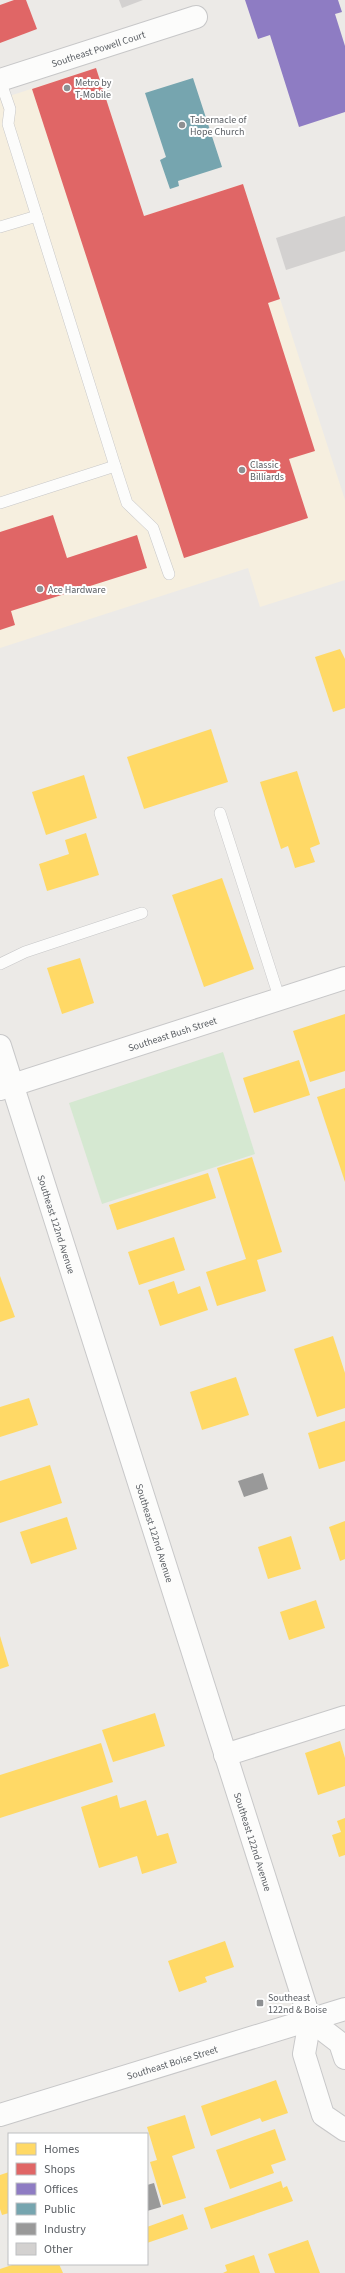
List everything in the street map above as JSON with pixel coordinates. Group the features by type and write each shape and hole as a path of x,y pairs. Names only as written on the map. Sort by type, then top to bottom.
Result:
{"main road":[{"name":"Southeast Powell Court","path":"0,80 196,17"},
{"name":"Southeast Bush Street","path":"6,1088 345,978"},
{"name":"Southeast 122nd Avenue","path":"0,1046 6,1088 225,1755 310,2020 304,2054 323,2115 345,2130"},
{"path":"225,1755 345,1717"},
{"name":"Southeast Boise Street","path":"0,2115 345,2009"},
{"path":"310,2020 340,2043 345,2058"}],"lane":[{"path":"0,80 10,109 8,124 127,503 153,528 169,574"},
{"path":"0,227 37,216"},
{"path":"0,502 115,466"},
{"path":"220,813 280,1000"},
{"path":"0,964 25,952 142,913"}],"shaded area":[{"path":"96,68 144,216 243,184 345,500 345,580 260,607 248,568 0,648 0,99"}],"green space":[{"path":"223,1052 255,1154 102,1204 69,1103"}],"building: Homes":[{"path":"340,649 345,659 345,708 333,712 315,657"},
{"path":"211,729 228,782 144,809 127,757"},
{"path":"297,771 320,844 310,848 315,862 295,868 288,846 281,849 260,782"},
{"path":"84,775 97,818 46,835 32,792"},
{"path":"86,833 99,875 47,891 39,864 69,854 65,840"},
{"path":"222,878 254,969 204,987 172,895"},
{"path":"80,958 94,1003 62,1014 47,968"},
{"path":"345,1014 345,1071 310,1082 293,1031"},
{"path":"299,1060 310,1095 254,1113 243,1078"},
{"path":"345,1088 345,1182 317,1097"},
{"path":"252,1157 282,1252 257,1260 266,1291 217,1306 206,1272 246,1259 217,1168"},
{"path":"208,1173 216,1198 117,1230 109,1205"},
{"path":"174,1237 185,1270 139,1285 128,1252"},
{"path":"0,1276 15,1317 0,1322"},
{"path":"174,1281 178,1294 200,1286 208,1310 160,1326 148,1290"},
{"path":"333,1336 345,1373 345,1408 317,1417 294,1349"},
{"path":"236,1377 249,1415 202,1430 190,1392"},
{"path":"29,1398 38,1425 0,1437 0,1407"},
{"path":"345,1421 345,1461 319,1469 308,1433"},
{"path":"50,1465 62,1503 0,1523 0,1481"},
{"path":"67,1517 77,1549 31,1564 20,1532"},
{"path":"345,1521 345,1559 340,1561 329,1527"},
{"path":"291,1536 301,1569 268,1579 258,1547"},
{"path":"316,1600 325,1628 289,1640 280,1612"},
{"path":"0,1636 9,1666 0,1669"},
{"path":"155,1713 165,1746 113,1762 102,1730"},
{"path":"340,1741 345,1758 345,1786 318,1795 305,1753"},
{"path":"101,1743 113,1782 0,1818 0,1775"},
{"path":"117,1795 120,1808 146,1800 157,1836 168,1833 177,1863 142,1874 137,1856 99,1868 81,1807"},
{"path":"345,1818 345,1855 339,1857 332,1835 341,1832 337,1821"},
{"path":"225,1941 234,1967 205,1977 207,1982 179,1992 168,1961"},
{"path":"276,2080 288,2113 262,2122 260,2118 211,2136 201,2106"},
{"path":"185,2115 195,2148 172,2156 186,2198 163,2205 150,2162 157,2160 147,2127"},
{"path":"275,2129 286,2160 271,2165 274,2173 230,2189 216,2150"},
{"path":"8,2172 8,2213 2,2215 0,2209 0,2175"},
{"path":"281,2181 283,2188 287,2186 293,2201 211,2229 204,2208"},
{"path":"183,2214 188,2229 148,2243 148,2227"},
{"path":"308,2240 320,2273 275,2273 268,2254"},
{"path":"254,2255 260,2273 223,2273 227,2271 225,2265"},
{"path":"12,2265 59,2265 63,2273 0,2273 0,2269"}],"building: Shops":[{"path":"14,0 26,0 37,29 0,43 0,5"},
{"path":"96,68 144,216 243,184 280,299 268,303 315,451 289,459 308,518 184,558 32,89"},
{"name":"Ace Hardware","path":"53,515 67,558 137,535 147,568 11,611 15,625 0,630 0,532"}],"building: Offices":[{"path":"245,0 338,0 342,12 335,14 345,46 345,112 299,127 270,35 258,39"}],"building: Public":[{"name":"Tabernacle of Hope Church","path":"193,78 222,167 178,181 179,186 170,189 160,160 166,157 145,93"}],"building: Industry":[{"path":"263,1473 268,1489 244,1497 238,1481"},
{"path":"154,2183 161,2207 148,2211 148,2185"}],"building: Other":[{"path":"119,0 143,0 122,8"},
{"path":"345,216 345,251 286,270 276,238"}],"place":[{"name":"Metro by T-Mobile","path":"67,88"},
{"name":"Tabernacle of Hope Church","path":"182,125"},
{"name":"Classic Billiards","path":"242,470"},
{"name":"Ace Hardware","path":"40,589"},
{"name":"Southeast 122nd & Boise","path":"260,2003"}]}
